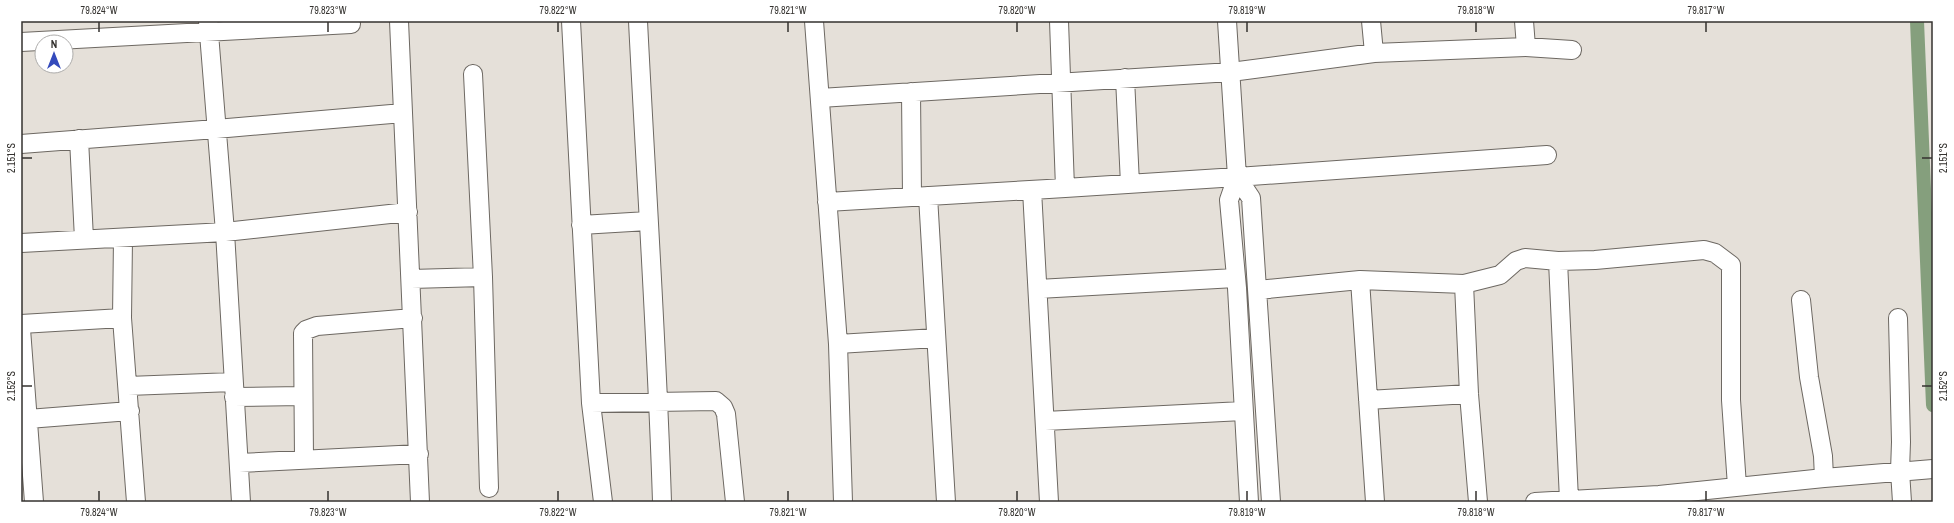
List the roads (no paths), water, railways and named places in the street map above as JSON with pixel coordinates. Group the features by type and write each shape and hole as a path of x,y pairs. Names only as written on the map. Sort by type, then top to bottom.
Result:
{"street":[{"path":"399,21 420,502"},
{"path":"571,21 591,403 603,502"},
{"path":"638,21 659,402 662,502"},
{"path":"814,21 838,344 843,502"},
{"path":"1059,21 1065,188"},
{"path":"1227,21 1237,177 1229,200 1249,502"},
{"path":"1371,21 1374,53"},
{"path":"1524,21 1526,47"},
{"path":"21,42 209,27 351,24"},
{"path":"209,27 225,232 242,502"},
{"path":"820,98 1230,72 1374,53 1526,47 1572,50"},
{"path":"473,74 483,277 489,488"},
{"path":"1125,78 1130,184"},
{"path":"911,92 920,196 936,338 946,502"},
{"path":"21,144 404,113"},
{"path":"79,139 84,239"},
{"path":"827,202 1130,184 1547,155"},
{"path":"1237,177 1251,198 1271,502"},
{"path":"1032,190 1050,502"},
{"path":"21,243 84,239 123,239 225,232 408,212"},
{"path":"581,225 648,221"},
{"path":"123,239 122,318 136,502"},
{"path":"1258,290 1360,280 1464,284 1500,275 1516,261 1525,258 1558,260 1603,259 1704,250 1715,253 1731,265 1731,400 1737,486"},
{"path":"1558,260 1569,500"},
{"path":"411,279 483,277"},
{"path":"1038,289 1235,278"},
{"path":"1360,280 1375,502"},
{"path":"1464,284 1469,394 1478,502"},
{"path":"1801,300 1809,377 1823,456 1824,478"},
{"path":"21,324 122,318"},
{"path":"304,459 302,396 303,333 306,330 317,326 413,318"},
{"path":"1898,318 1901,442 1905,470 1902,502"},
{"path":"21,338 28,419 25,440 27,479 34,502"},
{"path":"838,344 936,338"},
{"path":"128,386 234,389 302,396"},
{"path":"1368,400 1469,394"},
{"path":"591,403 716,401 723,407 726,414 735,502"},
{"path":"28,419 130,411"},
{"path":"1045,421 1243,411"},
{"path":"239,463 419,454"},
{"path":"1535,502 1632,499 1737,486 1905,470 1933,469"}],"waterway":[{"path":"1917,21 1933,405"}]}
